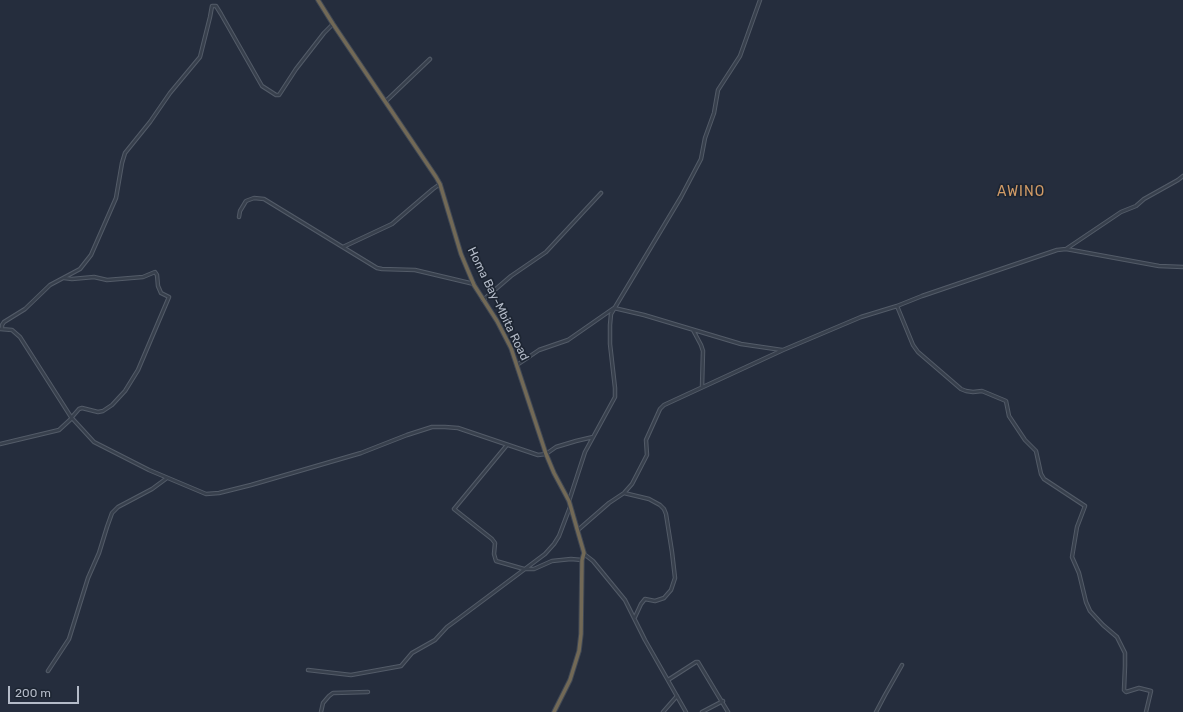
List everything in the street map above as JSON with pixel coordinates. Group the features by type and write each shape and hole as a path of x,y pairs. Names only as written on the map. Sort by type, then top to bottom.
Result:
{"highway":[{"name":"Homa Bay-Mbita Road","path":"318,0 332,24 386,101 440,184 461,254 474,284 497,321 517,364 546,454 554,474 569,501 584,554"},
{"path":"554,712 570,680 579,651 582,616 582,560 584,554"}],"street":[{"path":"569,501 585,452 614,397 615,388 610,344 611,314 681,197 701,159 718,90 740,56 760,0"},
{"path":"332,24 296,69 281,92 276,95 262,86 221,14 216,6 212,6 200,57 170,93 150,122 125,153 116,198 94,248 85,263 80,269 47,287 25,309 4,322 1,328 12,330 20,337 72,417 90,438 100,446 166,478 206,494 219,493 361,453 432,427 458,428 538,455 546,454 556,447 592,437"},
{"path":"386,101 430,58"},
{"path":"1066,249 1121,212 1136,206 1144,199 1183,176"},
{"path":"343,247 392,224 440,184"},
{"path":"484,300 511,276 546,252 601,193"},
{"path":"239,217 240,211 246,201 254,198 264,199 371,264 382,269 415,270 474,284"},
{"path":"578,530 609,503 624,493 632,484 646,458 646,440 661,407 783,350 861,317 1057,250 1066,249 1159,266 1183,267"},
{"path":"0,444 59,430 78,409 82,408 98,412 103,411 112,405 125,391 138,370 169,297 161,293 155,272 143,277 107,280 94,277 72,279 63,278"},
{"path":"896,306 913,345 918,352 961,389 966,391 982,392 1006,401 1009,416 1025,440 1036,451 1041,474 1044,478 1085,506 1077,527 1072,557 1079,573 1086,602 1090,611 1117,637 1125,653 1126,661 1124,690 1126,692 1139,688 1151,690 1146,712"},
{"path":"517,364 540,350 568,340 586,326 614,308 644,314 741,344 783,350"},
{"path":"692,329 703,351 702,387"},
{"path":"507,445 454,509 492,539 495,543 494,554 496,561 524,569 534,569 552,561 563,559 582,560"},
{"path":"48,671 69,639 88,578 99,553 112,513 118,508 152,489 166,478"},
{"path":"624,493 648,499 660,505 664,509 675,578 671,590 664,598 658,601 645,599 635,617"},
{"path":"308,670 351,675 401,666 412,653 435,640 447,628 545,554 554,544 570,506"},
{"path":"584,554 593,561 625,600 635,617 645,640 686,712"},
{"path":"668,680 698,662 723,701 728,712"},
{"path":"876,712 902,665"},
{"path":"321,712 323,703 333,693 368,692"},
{"path":"663,712 677,695"},
{"path":"702,712 723,701"}],"district":[{"name":"AWINO","path":"1021,192"}]}
